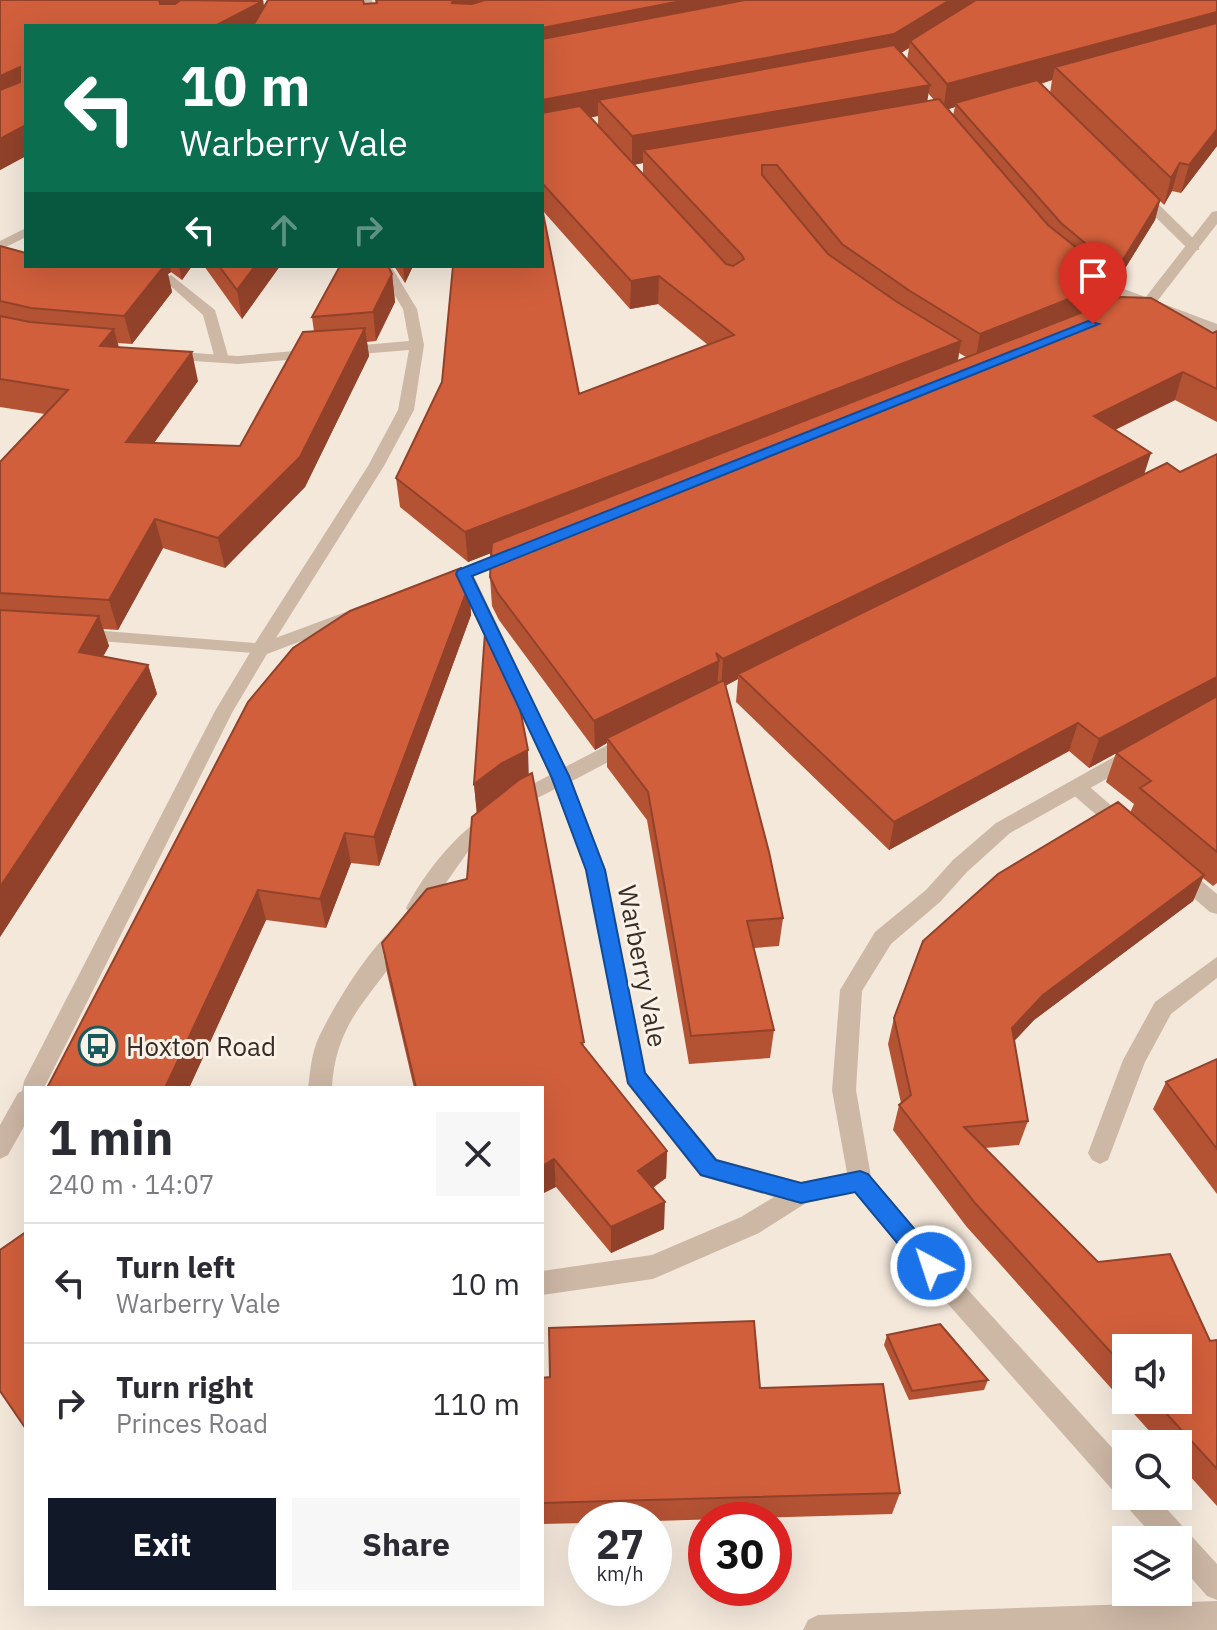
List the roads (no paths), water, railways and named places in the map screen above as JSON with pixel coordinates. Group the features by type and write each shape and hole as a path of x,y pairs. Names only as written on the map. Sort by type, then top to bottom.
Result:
{"street":[{"path":"367,0 372,24"},
{"path":"1126,180 1194,247"},
{"path":"1107,318 1150,301 1217,215"},
{"path":"0,246 24,233"},
{"path":"1071,265 1092,283 1150,301 1217,329"},
{"path":"33,1086 224,711 376,466 406,410 417,345 410,309 385,268"},
{"path":"171,279 210,313 222,359"},
{"path":"143,354 222,359 417,345"},
{"path":"420,590 538,545"},
{"name":"Warberry Vale","path":"464,574 560,776 596,870 635,1077 709,1168 801,1193 860,1181"},
{"path":"63,633 260,650 362,612"},
{"path":"320,1086 320,1074 338,1020 467,838 513,802 644,735"},
{"path":"1112,1468 949,1287 860,1181 844,1090 851,990 883,938 933,896 960,866 1003,828 1153,743"},
{"path":"1077,787 1135,837"},
{"path":"1158,856 1217,906"},
{"path":"1100,1153 1134,1060 1163,1008 1217,966"},
{"path":"0,1148 24,1104"},
{"path":"544,1283 653,1267 750,1225 801,1193"},
{"path":"1149,1510 1163,1526"},
{"path":"1192,1558 1217,1586"},
{"path":"818,1630 1217,1616"}],"place":[{"name":"Hoxton Road","path":"98,1046"}]}
